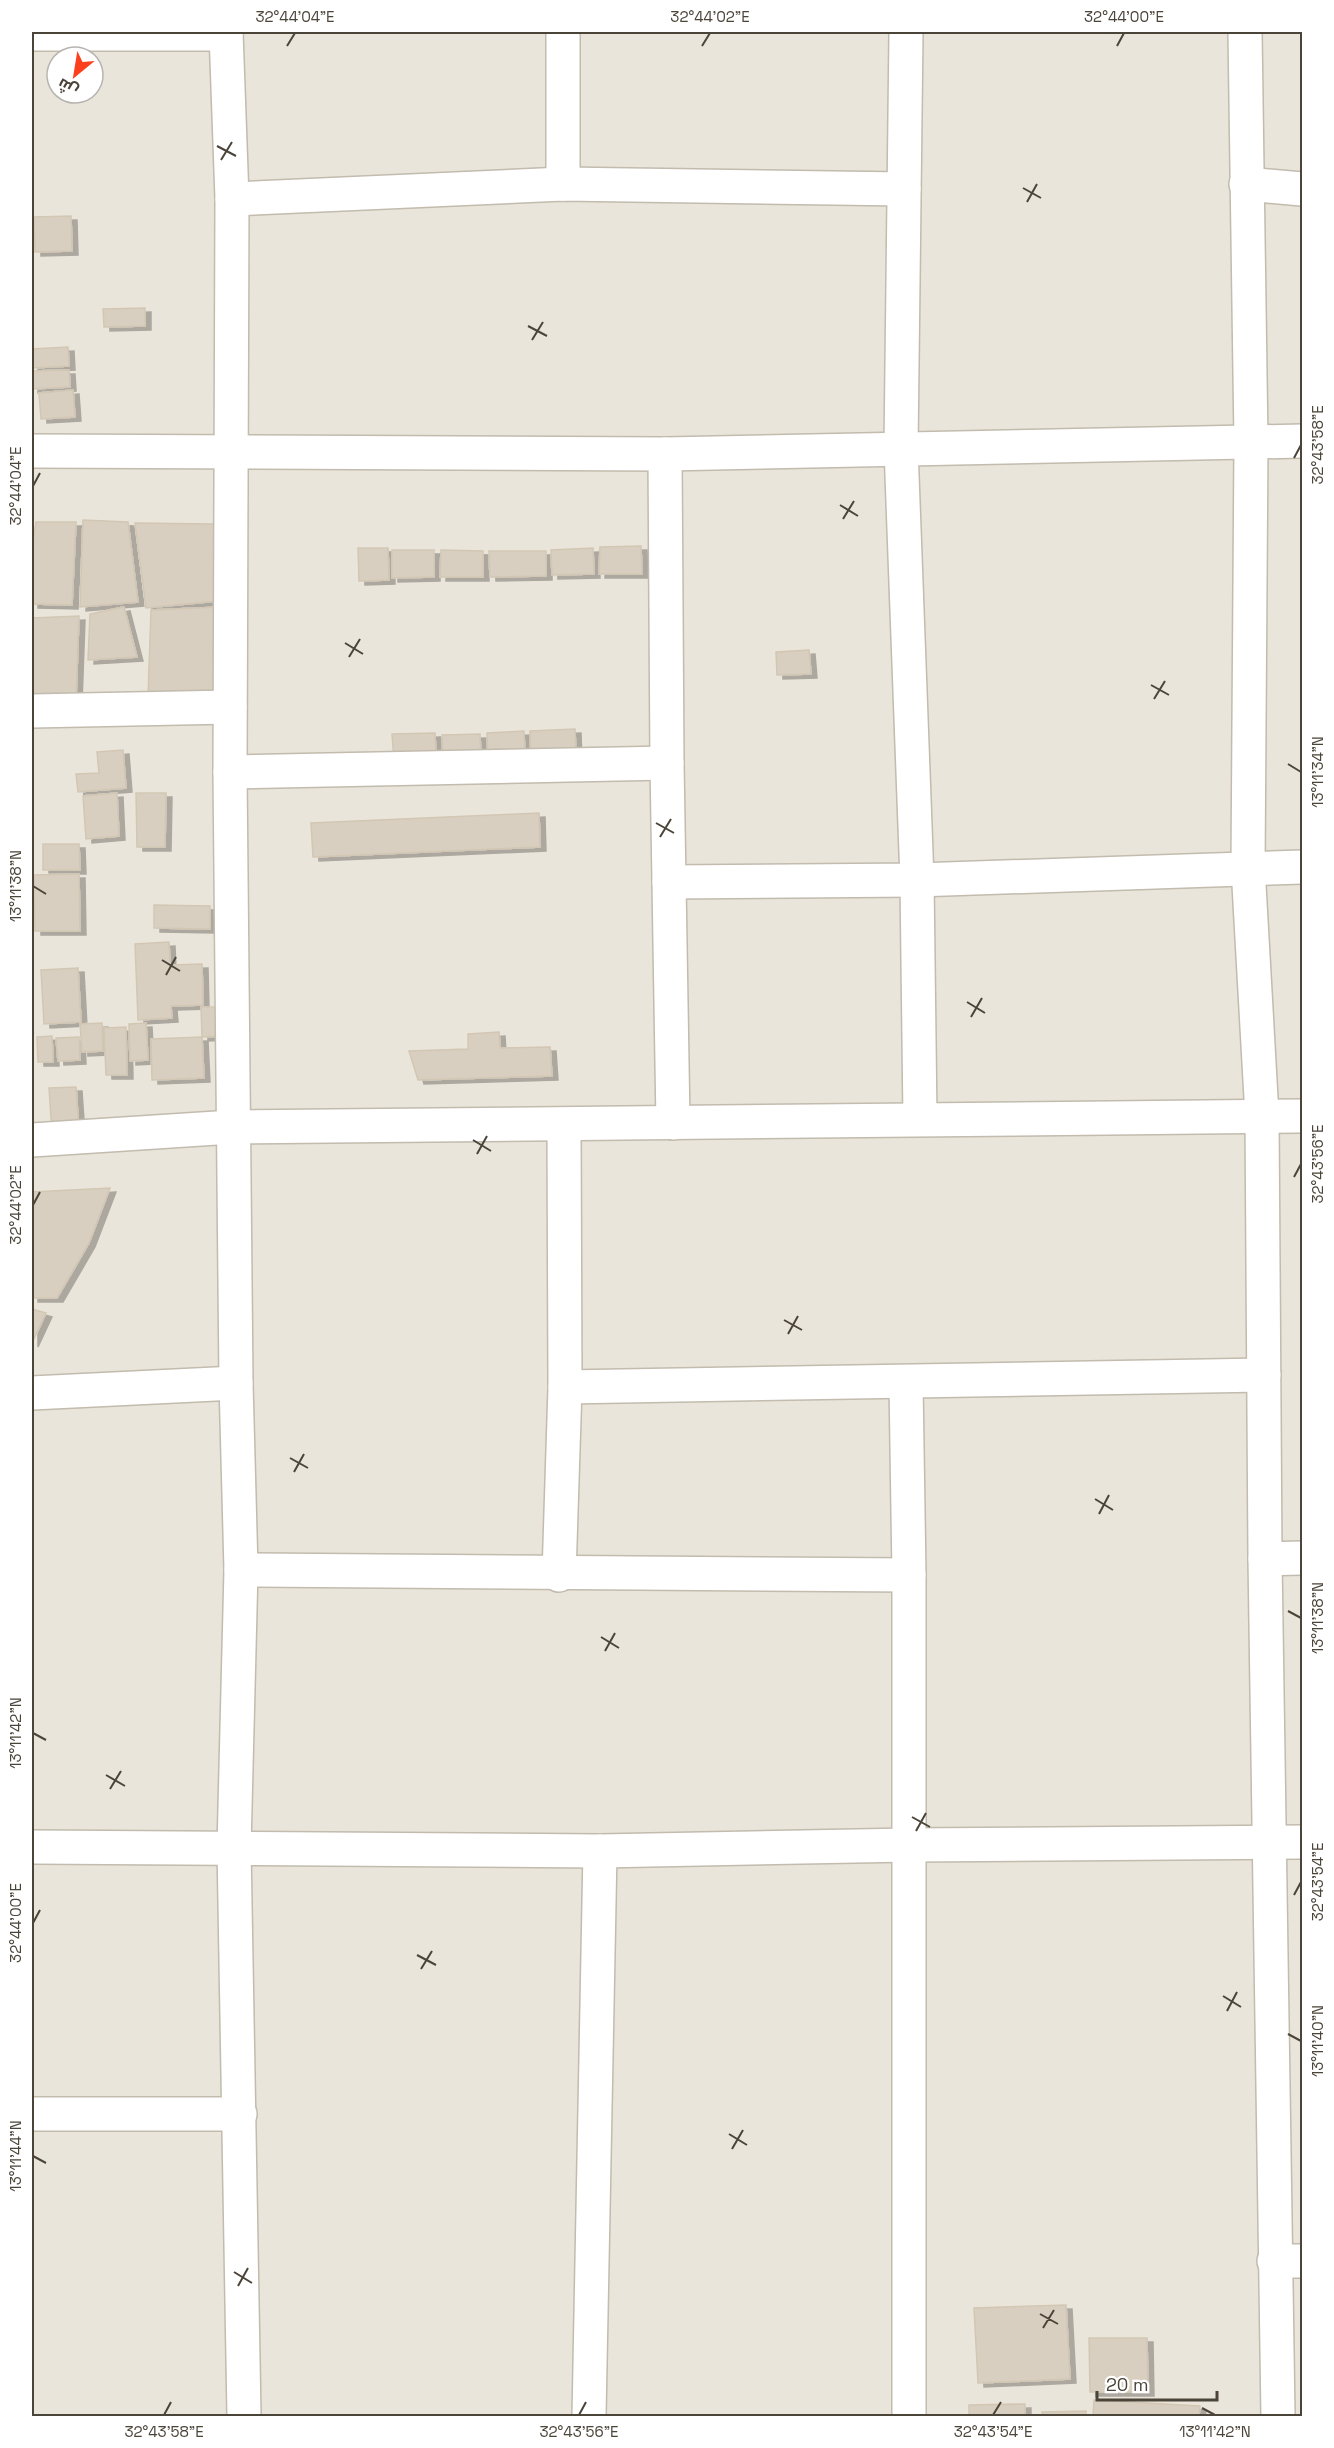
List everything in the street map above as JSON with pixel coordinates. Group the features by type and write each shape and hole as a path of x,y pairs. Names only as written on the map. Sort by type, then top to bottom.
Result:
{"street":[{"path":"563,32 563,184"},
{"path":"906,32 901,448 917,880 920,1119"},
{"path":"1245,32 1251,442 1248,867 1262,1116 1269,1843 1288,2261 1278,2416"},
{"path":"32,34 226,33 232,199 229,451 232,1127 242,1570 234,1847 244,2416"},
{"path":"232,199 563,184 904,189"},
{"path":"1246,184 1302,189"},
{"path":"32,451 666,454 1302,441"},
{"path":"666,454 667,763 674,1123"},
{"path":"32,711 230,707"},
{"path":"230,772 667,763"},
{"path":"669,882 917,880 1248,867 1302,867"},
{"path":"32,1140 232,1127 564,1126 920,1119 1302,1116"},
{"path":"559,1575 565,1387 564,1126"},
{"path":"565,1387 906,1383 1264,1375"},
{"path":"32,1393 236,1383"},
{"path":"906,1383 909,1575 909,2416"},
{"path":"1265,1559 1302,1558"},
{"path":"242,1570 559,1575 909,1575"},
{"path":"32,1847 600,1851 909,1845 1302,1842"},
{"path":"589,2416 600,1851"},
{"path":"32,2114 240,2114"}],"shaded area":[{"path":"32,32 1302,32 1302,2416 32,2416"}],"building":[{"path":"71,216 72,251 35,252 34,217"},
{"path":"145,308 145,326 104,327 103,309"},
{"path":"68,347 69,366 32,368 32,349"},
{"path":"69,370 70,387 32,389 32,371"},
{"path":"73,390 75,417 41,419 39,393"},
{"path":"83,520 128,522 138,602 80,607"},
{"path":"36,522 76,522 72,605 32,604 32,547"},
{"path":"135,523 214,524 217,601 146,608"},
{"path":"641,546 642,574 599,574 600,547"},
{"path":"358,548 388,548 389,580 359,581"},
{"path":"593,548 594,574 552,575 551,550"},
{"path":"392,550 434,550 434,577 392,578"},
{"path":"441,550 483,551 483,577 440,577"},
{"path":"489,551 546,551 546,576 490,577"},
{"path":"124,607 137,657 88,660 90,614"},
{"path":"221,607 219,695 148,697 151,610"},
{"path":"79,616 76,699 32,699 32,618"},
{"path":"809,650 811,674 777,675 776,652"},
{"path":"575,729 576,759 531,760 530,731"},
{"path":"524,731 525,759 488,760 487,733"},
{"path":"435,733 436,759 394,761 392,734"},
{"path":"480,734 481,760 443,762 442,735"},
{"path":"123,750 126,788 78,792 76,774 99,773 97,752"},
{"path":"117,793 119,836 86,839 83,796"},
{"path":"136,793 166,793 165,847 137,847"},
{"path":"539,813 540,847 313,857 311,823"},
{"path":"43,844 79,844 80,870 43,870"},
{"path":"79,874 80,931 35,931 34,875"},
{"path":"154,905 210,906 210,929 154,928"},
{"path":"169,942 170,965 202,964 203,1005 171,1006 172,1018 138,1020 135,944"},
{"path":"78,968 81,1022 44,1024 41,970"},
{"path":"201,1007 220,1007 221,1036 202,1037"},
{"path":"102,1023 103,1051 82,1052 80,1024"},
{"path":"146,1023 148,1060 130,1061 129,1024"},
{"path":"126,1027 127,1075 106,1075 104,1028"},
{"path":"499,1032 500,1048 550,1047 552,1076 418,1080 409,1051 468,1049 468,1034"},
{"path":"52,1036 53,1062 38,1062 37,1037"},
{"path":"79,1037 80,1060 58,1061 56,1038"},
{"path":"202,1037 204,1078 152,1080 151,1039"},
{"path":"76,1087 79,1131 52,1133 49,1088"},
{"path":"110,1188 89,1243 57,1298 32,1298 32,1192"},
{"path":"32,1309 46,1313 32,1343"},
{"path":"1066,2305 1070,2379 978,2383 974,2308"},
{"path":"1089,2338 1147,2338 1148,2392 1090,2392"},
{"path":"1094,2400 1200,2406 1199,2416 1093,2416"},
{"path":"1025,2404 1025,2416 969,2416 969,2405"},
{"path":"1086,2411 1086,2416 1042,2416 1042,2412"}]}
